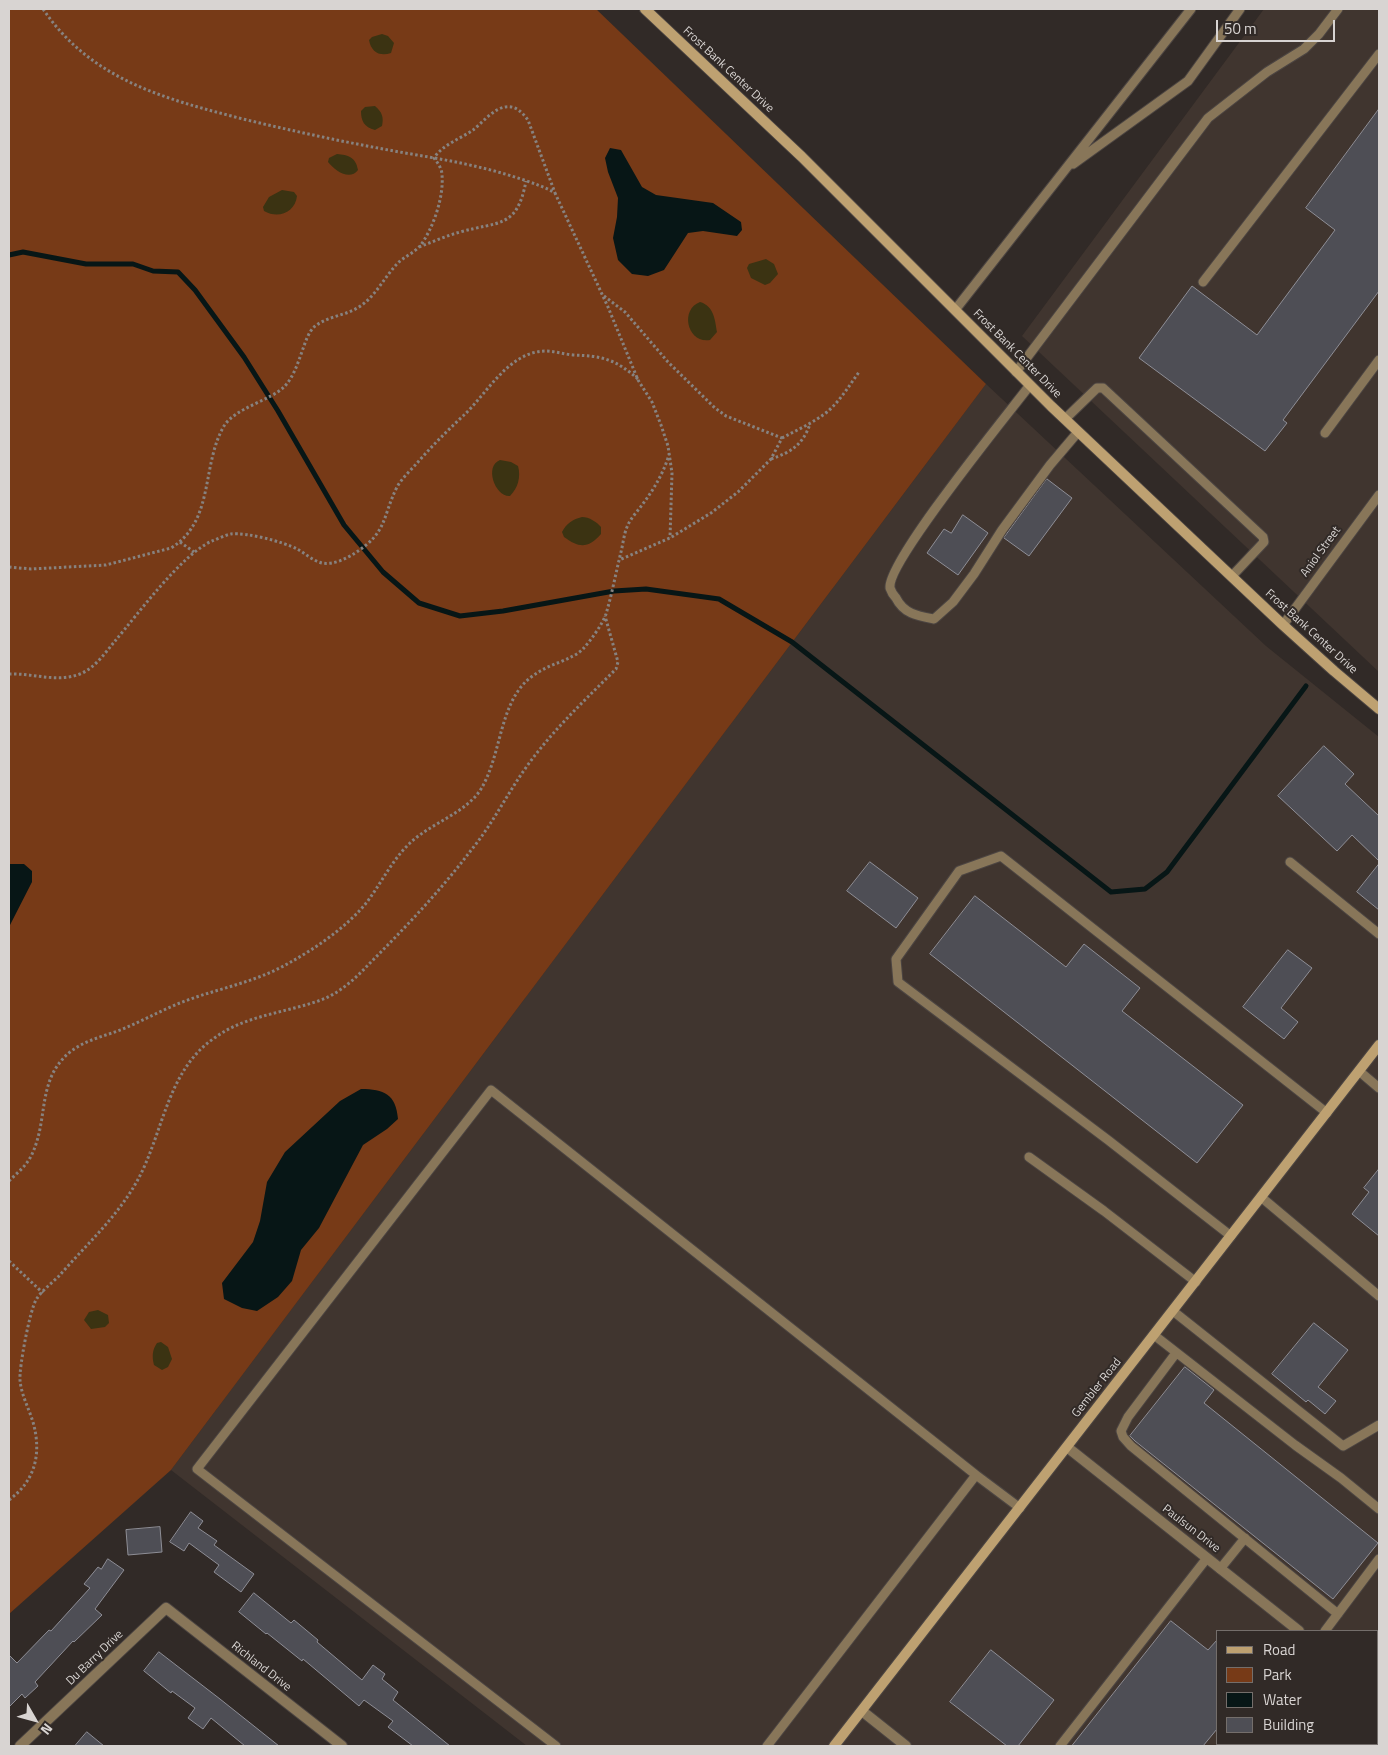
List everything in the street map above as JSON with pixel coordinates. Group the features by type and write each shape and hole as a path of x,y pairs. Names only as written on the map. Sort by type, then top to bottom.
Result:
{"main road":[{"name":"Frost Bank Center Drive","path":"644,9 802,157 1078,432 1283,625 1379,709"},
{"name":"Gembler Road","path":"834,1746 1379,1045"}],"street":[{"name":"Paulsun Drive","path":"1067,1447 1298,1630"},
{"name":"Du Barry Drive","path":"20,1746 166,1608"},
{"name":"Richland Drive","path":"166,1608 342,1746"},
{"path":"862,1711 906,1746"}],"lane":[{"path":"955,310 1191,9"},
{"path":"1065,170 1188,81 1240,9"},
{"path":"1016,372 1208,118 1266,72 1304,49 1319,34 1338,9"},
{"path":"1204,282 1379,54"},
{"path":"1325,433 1379,360"},
{"path":"1030,385 968,464 910,545 892,575 890,588 900,606 914,616 934,619 952,602 974,574 1002,530 1045,472 1078,432"},
{"path":"1065,419 1097,388 1103,388 1263,537 1264,542 1232,576"},
{"name":"Aniol Street","path":"1283,625 1379,495"},
{"path":"1231,1236 898,982 896,959 959,871 1001,856 1327,1113"},
{"path":"1290,862 1379,934"},
{"path":"1359,1071 1379,1088"},
{"path":"556,1746 197,1469 491,1090 1020,1508"},
{"path":"1028,1157 1196,1282"},
{"path":"1261,1198 1379,1296"},
{"path":"1173,1311 1343,1446 1379,1425"},
{"path":"1154,1335 1379,1509"},
{"path":"1176,1353 1122,1425 1123,1437 1131,1446 1338,1614"},
{"path":"767,1746 976,1475"},
{"path":"1220,1569 1245,1538"},
{"path":"1060,1746 1207,1558"},
{"path":"1326,1630 1379,1559"}],"path":[{"path":"42,9 54,26 84,53 126,82 156,94 200,108 301,134 434,158 504,174 555,193"},
{"path":"434,158 438,152 471,132 497,110 505,107 514,108 522,112 528,120 555,193 603,295 638,380 652,402 661,425 672,473 670,538"},
{"path":"419,247 432,227 442,186 442,174 434,158"},
{"path":"9,567 31,569 106,564 171,548 180,542 196,522 201,510 218,440 225,424 257,402 283,389 293,376 313,328 328,319 349,313 361,306 371,297 396,265 419,247 458,233 504,222 513,215 519,205 526,181"},
{"path":"603,295 625,312 668,362 715,408 726,416 782,438"},
{"path":"9,674 58,678 82,673 97,662 145,605 194,552 210,542 232,534 258,537 296,548 321,563 341,561 356,552 374,540 383,525 398,487 406,476 442,435 469,410 506,369 520,358 534,352 546,351 569,355 595,356 616,363 638,380"},
{"path":"619,560 670,538 711,513 738,492 771,459 782,438 826,412 839,400 859,372"},
{"path":"771,459 787,454 798,445 806,436 810,423"},
{"path":"9,1181 30,1158 38,1138 47,1087 52,1073 60,1062 79,1046 182,1002 251,981 288,964 336,932 367,901 390,866 410,842 468,803 475,796 487,777 511,702 525,681 535,674 576,655 583,649 605,616 627,526 657,485 669,455"},
{"path":"180,542 194,552"},
{"path":"9,1500 21,1491 34,1471 37,1447 34,1425 20,1381 22,1354 36,1299 103,1228 138,1180 151,1152 176,1085 186,1066 199,1050 212,1039 232,1028 259,1018 326,998 340,990 370,964 456,871 542,747 564,721 616,669 618,662 605,616"},
{"path":"9,1261 43,1293"}],"shaded area":[{"path":"1264,9 1379,9 1379,672 1022,336"},
{"path":"986,384 1266,646 1379,737 1379,1746 527,1746 171,1470"}],"green space":[{"path":"9,9 596,9 986,384 171,1470 9,1614"}],"sand":[{"path":"382,34 388,36 394,43 391,53 380,54 370,44 369,40 372,37"},
{"path":"375,106 381,113 383,120 382,126 375,130 364,123 361,111 365,107"},
{"path":"337,154 353,159 358,170 351,175 347,175 335,169 328,162 329,158"},
{"path":"282,190 294,192 297,196 293,207 280,214 264,211 263,207 269,197"},
{"path":"766,259 774,264 778,274 770,283 765,285 751,278 747,268 749,264"},
{"path":"700,302 711,310 714,318 717,332 710,340 702,340 696,337 689,326 690,312 693,306"},
{"path":"500,460 511,462 518,466 518,482 510,496 500,492 493,481 493,468 495,463"},
{"path":"582,517 597,523 601,527 601,534 588,544 579,545 569,541 562,532 570,522"},
{"path":"98,1310 108,1315 109,1323 105,1327 91,1329 84,1320 89,1312"},
{"path":"161,1342 168,1347 172,1359 168,1367 162,1370 154,1365 153,1356 155,1346"}],"water":[{"path":"610,148 621,150 642,187 656,195 713,203 741,222 742,230 737,236 703,231 688,233 664,270 648,276 632,274 618,260 613,238 618,198 605,158"},
{"path":"9,864 24,864 32,871 32,882 9,927"},
{"path":"361,1089 376,1090 387,1095 395,1104 398,1119 363,1145 319,1228 301,1250 292,1281 278,1297 257,1311 242,1308 224,1299 222,1283 253,1242 260,1221 267,1182 285,1152 340,1101"}],"building":[{"path":"1379,109 1379,291 1283,420 1287,423 1265,451 1139,358 1192,286 1257,335 1335,230 1306,208"},
{"path":"1047,479 1072,498 1029,556 1004,538"},
{"path":"963,515 988,533 958,575 927,553 944,529 951,533"},
{"path":"1324,746 1354,774 1345,784 1379,816 1379,861 1352,835 1337,851 1278,796"},
{"path":"870,862 918,898 896,928 847,891"},
{"path":"1379,864 1379,910 1357,892"},
{"path":"975,896 1066,967 1084,944 1140,988 1122,1011 1243,1105 1197,1163 930,954"},
{"path":"1288,950 1312,968 1281,1008 1298,1022 1284,1039 1243,1007"},
{"path":"1379,1169 1379,1236 1352,1214 1369,1192 1364,1188"},
{"path":"1314,1323 1348,1350 1318,1387 1336,1401 1325,1414 1308,1400 1306,1402 1272,1374"},
{"path":"1185,1367 1214,1390 1204,1403 1378,1543 1333,1599 1130,1436"},
{"path":"191,1512 203,1521 198,1528 217,1541 214,1545 254,1574 241,1592 214,1572 219,1565 189,1543 184,1551 170,1542"},
{"path":"160,1527 162,1552 128,1555 126,1530"},
{"path":"108,1559 124,1570 95,1609 102,1615 73,1641 35,1682 38,1686 25,1698 22,1694 9,1707 9,1655 17,1663 49,1630 51,1631 90,1588 84,1584 98,1567 101,1569"},
{"path":"254,1593 291,1623 294,1620 362,1680 373,1665 385,1674 382,1679 398,1692 393,1700 450,1746 413,1746 388,1727 393,1721 364,1700 359,1706 303,1659 302,1661 266,1634 239,1612"},
{"path":"1171,1621 1208,1650 1216,1641 1216,1730 1203,1746 1072,1746"},
{"path":"991,1650 1054,1700 1018,1746 1007,1746 950,1702"},
{"path":"159,1652 279,1746 245,1746 211,1718 203,1729 188,1718 195,1708 172,1691 171,1693 144,1671"},
{"path":"87,1732 104,1746 75,1746"}],"waterway":[{"path":"9,255 23,252 86,264 133,264 153,271 178,272 195,290 244,357 278,411 344,525 383,572 419,603 460,616 503,611 614,591 646,589 719,599 792,642 1111,892 1145,889 1167,872 1306,686"}]}
